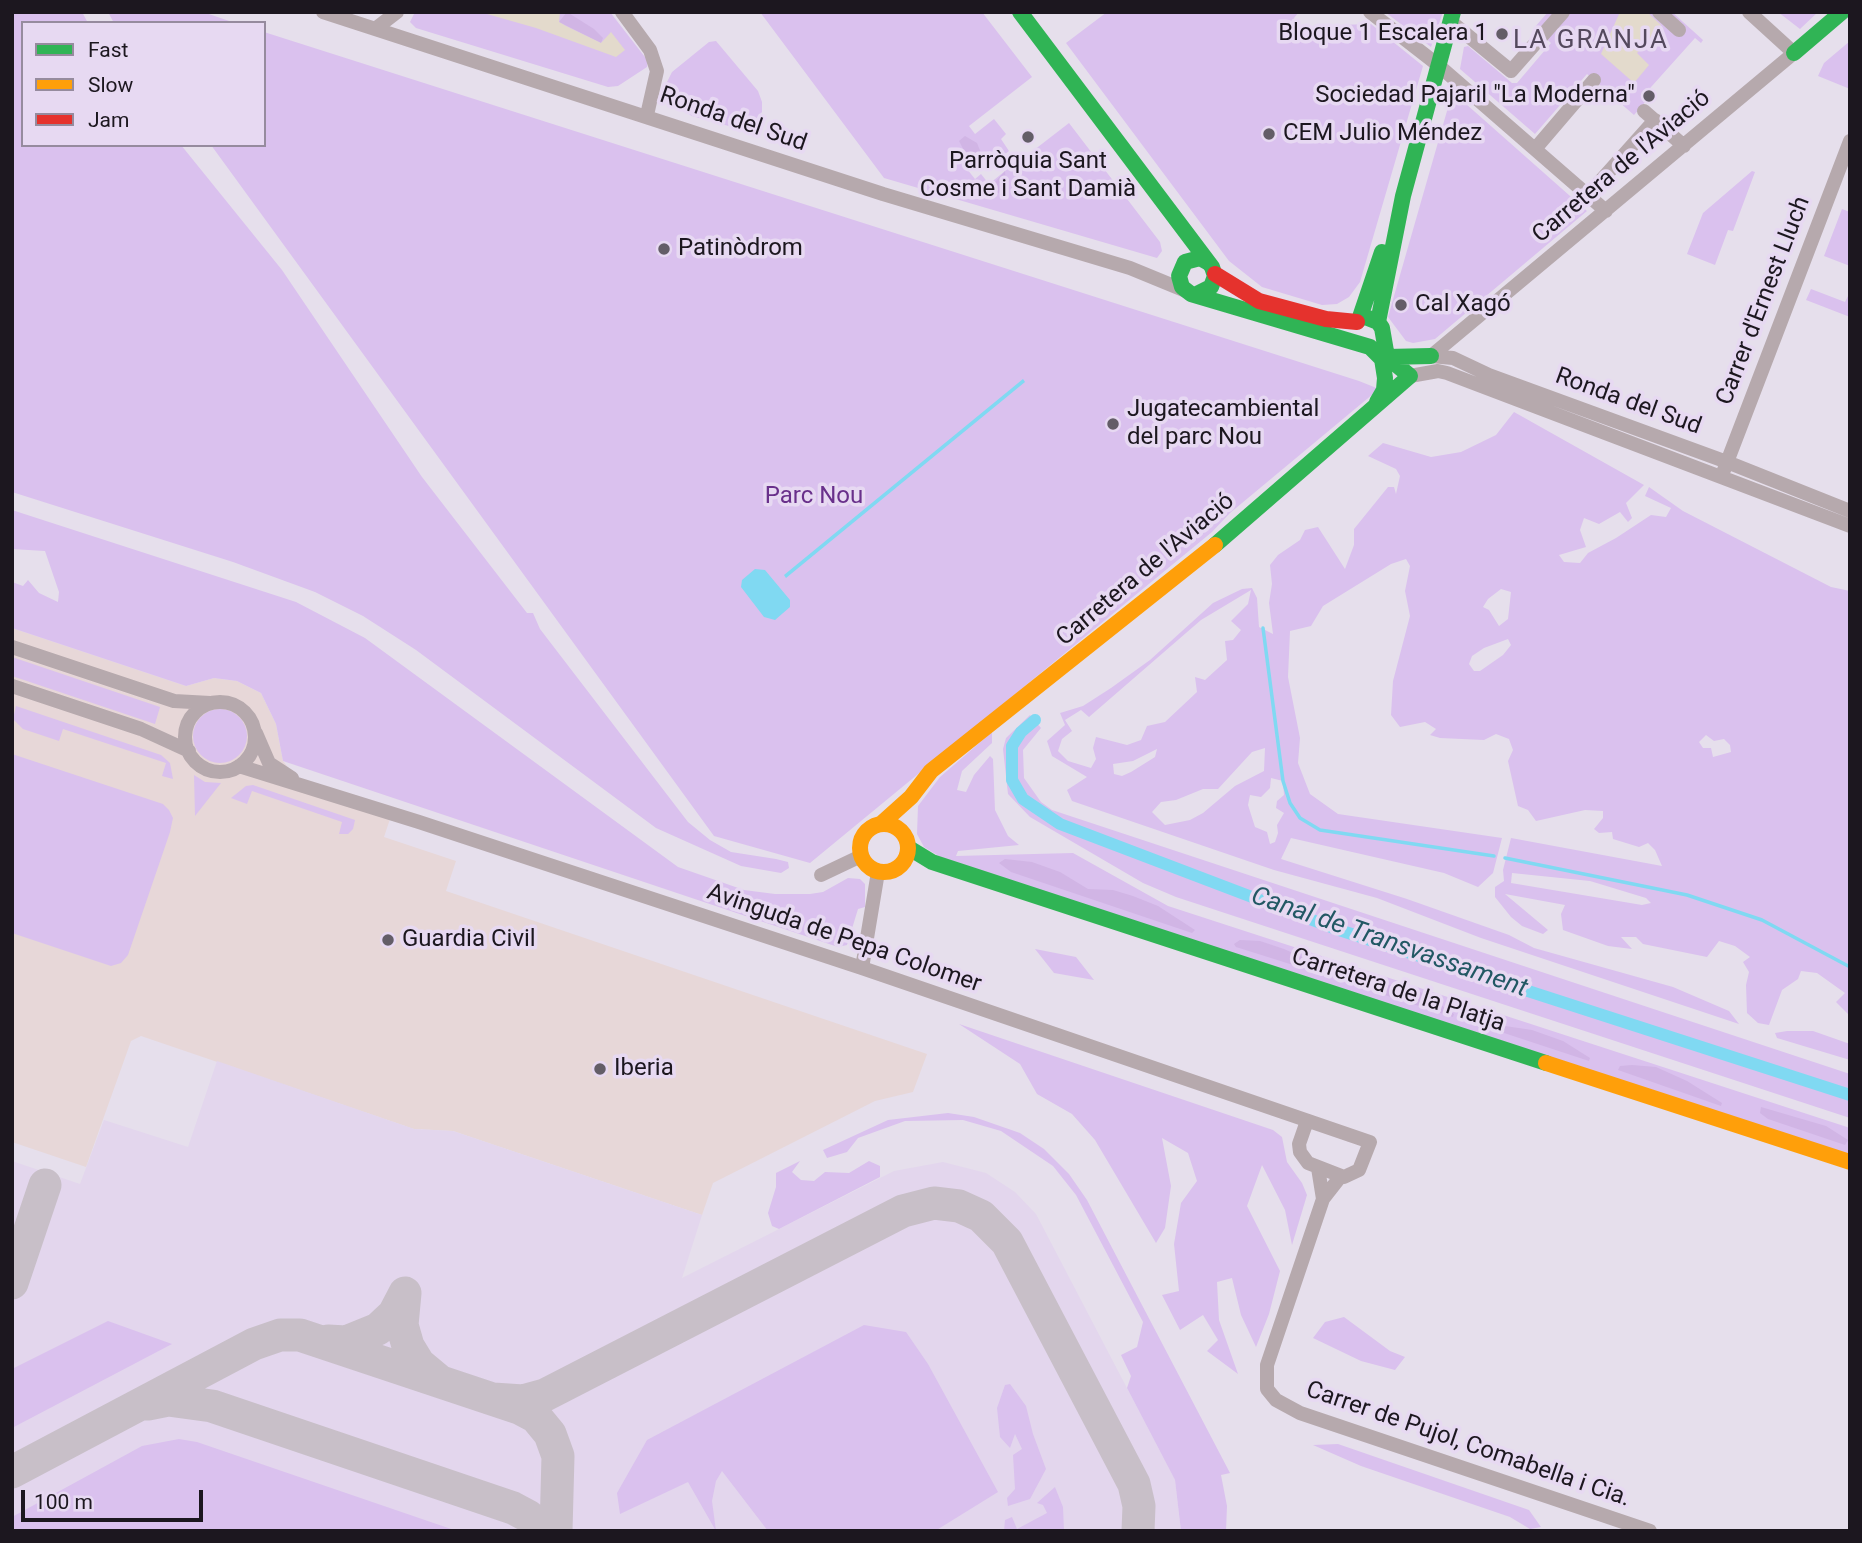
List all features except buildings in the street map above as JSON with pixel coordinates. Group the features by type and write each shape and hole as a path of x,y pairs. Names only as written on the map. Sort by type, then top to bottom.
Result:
{"street":[{"name":"Ronda del Sud","path":"323,12 883,194 1130,268 1192,293 1376,344 1453,358 1489,375 1727,462 1850,511"},
{"path":"375,29 397,12"},
{"path":"622,12 650,50 657,72 646,115"},
{"path":"1006,12 1171,234 1184,264 1180,282 1192,293 1212,287 1212,268 1020,12"},
{"path":"1370,12 1438,65 1606,211"},
{"path":"1377,403 1384,390 1376,344 1403,196 1452,17 1511,71 1563,12"},
{"path":"1659,12 1679,30"},
{"path":"1749,12 1794,53"},
{"name":"Carretera de l'Aviació","path":"1432,356 1842,12"},
{"path":"1535,149 1594,80"},
{"path":"1588,195 1649,116 1684,146"},
{"name":"Carrer d'Ernest Lluch","path":"1722,477 1850,141"},
{"path":"1376,344 1353,335 1403,196"},
{"path":"1184,264 1200,258 1212,268"},
{"name":"Ronda del Sud","path":"1130,268 1167,272 1184,264"},
{"name":"Ronda del Sud","path":"1212,268 1259,301 1325,319 1358,321 1370,318 1376,344 1410,376 1438,371 1447,373 1850,526"},
{"name":"Carretera de l'Aviació","path":"881,823 911,797 931,771 1190,565 1410,376"},
{"path":"12,647 174,701 234,705 251,722 254,743 251,753 239,766 216,772 200,766 189,751 185,738 187,726 198,710 211,704"},
{"path":"12,686 141,729 189,751"},
{"name":"Avinguda de Pepa Colomer","path":"251,722 269,763 302,785"},
{"name":"Avinguda de Pepa Colomer","path":"239,766 862,968 1370,1142"},
{"path":"906,851 898,827 881,823 864,834 860,843 861,856 866,864 878,872 887,872 906,851 911,797"},
{"name":"Carretera de la Platja","path":"906,851 932,862 1850,1163"},
{"path":"821,875 861,856"},
{"path":"862,968 878,872"},
{"name":"Carrer de Pujol, Comabella i Cia.","path":"1307,1121 1299,1144 1300,1152 1308,1163 1318,1168 1323,1199"},
{"name":"Carrer de Pujol, Comabella i Cia.","path":"1370,1142 1359,1170 1341,1176 1323,1199 1267,1365 1267,1389 1276,1400 1300,1413 1650,1531"},
{"path":"1318,1168 1341,1176"}],"shaded area":[{"path":"567,12 594,29 603,38 601,43 559,22"},
{"path":"965,136 977,143 981,153 970,162 959,141"},
{"path":"1005,171 1006,184 997,195 984,194 978,200 972,196 972,186 995,182"},
{"path":"12,628 186,686 214,678 237,681 261,693 276,724 283,761 302,785 392,813 384,837 456,861 446,891 927,1054 913,1092 875,1101 713,1183 702,1215 453,1131 414,1129 141,1036 131,1041 86,1167 12,1142"},
{"path":"1005,859 1032,862 1060,872 1088,889 1113,890 1133,896 1158,906 1195,930 1192,933 1011,872 999,863"},
{"path":"1240,940 1260,941 1284,949 1313,962 1328,976 1236,947 1234,944"},
{"path":"1394,985 1423,993 1454,1014 1453,1017 1357,986"},
{"path":"1505,1026 1532,1030 1563,1041 1590,1058 1589,1061 1498,1031 1498,1028"},
{"path":"217,1061 414,1129 453,1131 702,1215 682,1278 894,1171 943,1162 986,1173 1015,1192 1036,1214 1175,1480 1181,1531 12,1531 12,1161 80,1184 104,1120 188,1147"},
{"path":"1620,1066 1656,1067 1687,1081 1722,1103 1721,1106 1618,1070"},
{"path":"1761,1107 1826,1126 1848,1140 1845,1145 1768,1119 1760,1113"}],"green space":[{"path":"12,12 82,12 87,21 21,21 21,147 183,147 282,270 422,477 527,613 533,613 540,629 688,822 710,840 731,852 788,862 789,868 781,873 741,866 656,828 416,650 363,616 315,592 233,562 12,492"},
{"path":"108,12 203,12 229,21 113,21"},
{"path":"415,12 610,12 648,61 647,67 618,86 608,87 416,28 410,22"},
{"path":"760,12 982,12 1032,77 969,126 975,134 994,119 1006,134 1001,139 1009,151 998,160 990,151 967,169 975,179 981,174 989,184 1010,167 1016,174 1029,164 1025,157 1069,123 1160,242 1162,251 1157,258 884,178"},
{"name":"CEM Julio Méndez","path":"1107,12 1299,12 1294,18 1298,26 1325,38 1326,35 1338,37 1339,25 1371,24 1423,66 1360,282 1349,297 1337,304 1322,305 1262,287 1229,261 1066,43"},
{"path":"1385,12 1443,12 1431,47"},
{"path":"1548,12 1672,12 1703,40 1701,43 1695,38 1643,96 1647,100 1634,115 1587,74 1535,134 1460,69 1464,47 1468,46 1512,83 1517,83 1551,43 1534,28"},
{"path":"1778,12 1818,12 1800,29"},
{"name":"Parc Nou","path":"266,33 1379,389 1230,513 1212,532 810,863 714,836 212,147 266,147"},
{"path":"716,41 758,91 762,112 749,127 736,128 692,116 674,106 669,97 667,82 672,72 709,42"},
{"path":"1850,41 1850,89 1818,76 1824,63"},
{"path":"1457,96 1587,211 1435,339 1413,343 1406,341 1388,317 1451,97"},
{"path":"1752,171 1755,172 1733,231 1728,230 1715,265 1687,254 1703,213"},
{"path":"1842,209 1850,212 1850,266 1824,256"},
{"path":"1811,289 1845,302 1850,292 1850,317 1806,300"},
{"path":"1514,412 1644,485 1626,503 1632,518 1628,522 1620,512 1599,524 1584,518 1580,530 1586,547 1559,555 1564,562 1580,563 1588,553 1651,515 1666,517 1671,508 1645,496 1649,487 1683,511 1831,587 1850,591 1850,1016 1836,1002 1845,993 1817,973 1801,971 1798,979 1782,990 1769,1025 1758,1023 1747,1013 1746,985 1749,972 1743,962 1750,957 1735,946 1719,941 1707,957 1643,944 1636,937 1621,937 1632,949 1608,946 1563,930 1561,914 1565,905 1505,894 1548,930 1543,934 1522,926 1511,917 1495,897 1495,887 1504,881 1503,870 1511,838 1662,866 1655,850 1648,843 1639,847 1613,839 1612,832 1599,833 1594,829 1603,818 1603,811 1585,810 1536,821 1528,810 1518,806 1508,761 1513,750 1509,739 1496,734 1484,740 1440,738 1430,735 1436,729 1425,722 1400,727 1391,715 1393,681 1410,616 1405,591 1410,566 1406,559 1391,564 1323,606 1311,626 1290,631 1288,677 1300,738 1298,763 1310,794 1338,814 1502,838 1493,873 1478,887 1444,873 1291,838 1281,859 1407,899 1509,935 1534,948 1673,987 1729,1011 1739,1024 1481,938 1377,898 1274,870 1072,801 1067,790 1087,777 1052,756 1047,741 1065,725 1060,713 1083,706 1111,688 1150,660 1213,603 1242,589 1252,588 1257,598 1259,627 1273,634 1269,603 1272,584 1270,565 1278,555 1300,540 1305,530 1318,527 1345,569 1354,545 1354,529 1388,487 1394,487 1396,494 1400,476 1396,469 1368,456 1383,443 1431,457 1461,452 1496,435","holes":["1501,589 1511,592 1508,619 1499,626 1489,610 1483,607 1488,599","1251,590 1248,604 1231,621 1241,630 1233,640 1225,641 1227,660 1205,680 1195,677 1197,692 1165,722 1147,726 1141,740 1127,745 1096,737 1093,748 1096,759 1091,768 1068,761 1058,751 1062,739 1072,731 1065,720 1081,710 1089,717 1201,620","1508,639 1511,645 1503,655 1480,671 1474,671 1469,664 1472,656 1484,648","1706,735 1714,741 1724,739 1730,745 1731,752 1713,757 1711,748 1703,748 1699,742","1265,748 1264,771 1235,786 1203,813 1190,820 1165,825 1152,812 1161,802 1176,800 1203,789 1218,789 1252,752","1157,749 1155,757 1122,776 1114,774 1113,764 1133,761","1271,778 1283,781 1284,795 1277,801 1276,808 1284,813 1277,825 1275,842 1270,844 1267,832 1255,827 1248,805 1250,795 1261,797 1270,788","1512,873 1590,881 1646,898 1651,903 1642,905 1511,883"]},
{"path":"12,510 296,602 365,638 678,867 744,890 775,894 823,892 848,878 860,879 865,884 865,907 858,909 847,945 838,947 283,761 276,724 261,693 237,681 214,678 186,686 12,628 12,582 23,586 28,580 39,593 58,602 59,592 45,551 12,549"},
{"path":"12,657 160,707 155,724 12,676"},
{"path":"16,706 161,755 170,763 173,779 162,776 166,763 63,729 59,741 23,729 13,719"},
{"path":"225,709 235,713 243,721 247,736 243,751 235,759 215,763 205,759 197,751 193,731 197,721 205,713"},
{"path":"1030,715 1041,728 1023,750 1024,778 1041,802 1052,810 1850,1074 1850,1118 1176,897 1143,883 1030,817 1008,794 1003,749 1006,738"},
{"path":"992,732 992,743 962,771 957,790 966,792 974,775 990,756 993,759 995,810 1008,836 1019,845 958,851 956,856 1073,853 1168,906 1463,1002 1472,1009 1494,1012 1847,1127 1850,1129 1850,1155 942,858 924,847 917,834 918,806 940,777"},
{"path":"12,754 163,804 169,810 173,818 170,832 128,955 121,963 111,966 12,933"},
{"path":"194,775 205,782 221,783 195,816"},
{"path":"253,785 355,820 353,829 348,834 339,834 342,822 252,791 247,804 231,798 246,786"},
{"path":"1035,949 1076,957 1094,980 1054,973"},
{"path":"959,1024 1273,1130 1282,1137 1287,1162 1307,1195 1292,1245 1285,1210 1262,1165 1247,1206 1280,1271 1269,1314 1256,1347 1241,1315 1232,1278 1217,1282 1219,1320 1238,1374 1207,1351 1218,1340 1203,1315 1180,1330 1162,1295 1179,1291 1174,1244 1181,1203 1197,1181 1188,1153 1162,1138 1171,1186 1165,1228 1156,1243 1095,1140 1072,1114 1037,1094 1020,1064"},
{"path":"1813,1031 1850,1044 1850,1060 1777,1038 1775,1033"},
{"path":"948,1113 974,1117 1020,1133 1044,1149 1069,1174 1087,1200 1230,1473 1221,1475 1227,1506 1226,1531 1181,1531 1175,1480 1127,1388 1131,1376 1121,1355 1137,1347 1143,1322 1076,1195 1053,1166 1001,1131 963,1120 905,1121 858,1138 847,1152 827,1158 823,1150 888,1120"},
{"path":"800,1161 792,1172 801,1180 814,1181 825,1172 849,1173 869,1161 880,1166 880,1177 779,1229 772,1226 768,1213 776,1187 776,1173"},
{"path":"1344,1317 1390,1351 1405,1357 1395,1370 1361,1361 1313,1338 1325,1322"},
{"path":"108,1321 172,1344 12,1428 12,1369"},
{"path":"864,1325 906,1332 928,1364 998,1492 935,1531 768,1531 722,1471 716,1481 712,1501 716,1531 688,1482 620,1514 617,1493 647,1440"},
{"path":"1010,1384 1026,1406 1046,1469 1030,1499 1008,1506 1007,1498 1015,1489 1013,1455 1022,1449 1015,1434 1010,1448 1000,1437 997,1408 1005,1385"},
{"path":"179,1439 197,1442 457,1531 12,1531 12,1517 142,1446"},
{"path":"1338,1444 1529,1510 1541,1527 1530,1529 1510,1517 1361,1466 1313,1445"},
{"path":"1055,1487 1063,1507 1064,1531 1004,1531 1005,1520 1012,1517 1017,1529 1047,1513 1043,1505 1037,1503"}],"sand":[{"path":"480,12 560,12 559,22 601,43 611,32 625,50 616,57 536,28"},
{"path":"1620,12 1647,12 1661,25 1637,53 1649,65 1634,83 1601,54"}],"water":[{"path":"1023,379 1025,382 786,578 784,575"},
{"path":"755,569 765,570 790,600 790,607 775,620 764,617 741,587 742,580"}],"waterway":[{"path":"1263,628 1283,781 1290,803 1300,818 1320,830 1494,856"},
{"name":"Canal de Transvassament","path":"1035,720 1021,732 1012,746 1012,780 1023,799 1060,824 1336,929 1850,1095"},
{"path":"1505,858 1687,895 1762,920 1850,967"}],"taxiway":[{"path":"12,1283 45,1185"},
{"path":"493,1399 523,1401 545,1395 903,1211 934,1203 959,1206 981,1216 1007,1242 1134,1484 1139,1506 1138,1531"},
{"path":"405,1293 402,1325 408,1346 419,1364 437,1379"},
{"path":"328,1341 346,1342 378,1329 394,1314 405,1293"},
{"path":"12,1472 254,1344 280,1335 300,1335 519,1408 536,1417 550,1434 558,1456 556,1531"},
{"path":"148,1404 168,1400 212,1406 513,1508 528,1516 543,1531"}],"traffic: fast":[{"path":"1020,12 1212,267 1215,276 1211,287 1197,294"},
{"path":"1378,322 1403,196 1453,12"},
{"path":"1794,53 1842,12"},
{"path":"1359,320 1382,252"},
{"path":"1209,263 1200,258 1185,262 1179,276 1182,287 1191,294 1370,347 1382,359 1385,378 1384,390 1377,402"},
{"path":"1368,318 1378,322 1382,328 1387,357 1410,376"},
{"path":"1387,357 1431,356"},
{"path":"1215,545 1410,376"},
{"path":"909,848 932,862 1546,1063"}],"traffic: slow":[{"path":"882,823 911,797 931,771 1215,545"},
{"path":"884,824 901,831 908,848 901,865 884,872 867,865 860,848 867,831 884,824"},
{"path":"1546,1063 1850,1162"}],"traffic: jam":[{"path":"1215,274 1259,301 1326,319 1357,322"}],"place":[{"name":"Bloque 1 Escalera 1","path":"1502,34"},
{"name":"Sociedad Pajaril \"La Moderna\"","path":"1649,96"},
{"name":"CEM Julio Méndez","path":"1269,134"},
{"name":"Parròquia Sant Cosme i Sant Damià","path":"1028,137"},
{"name":"Patinòdrom","path":"664,249"},
{"name":"Cal Xagó","path":"1401,305"},
{"name":"Jugatecambiental del parc Nou","path":"1113,424"},
{"name":"Guardia Civil","path":"388,940"},
{"name":"Iberia","path":"600,1069"}],"district":[{"name":"LA GRANJA","path":"1591,41"}]}
